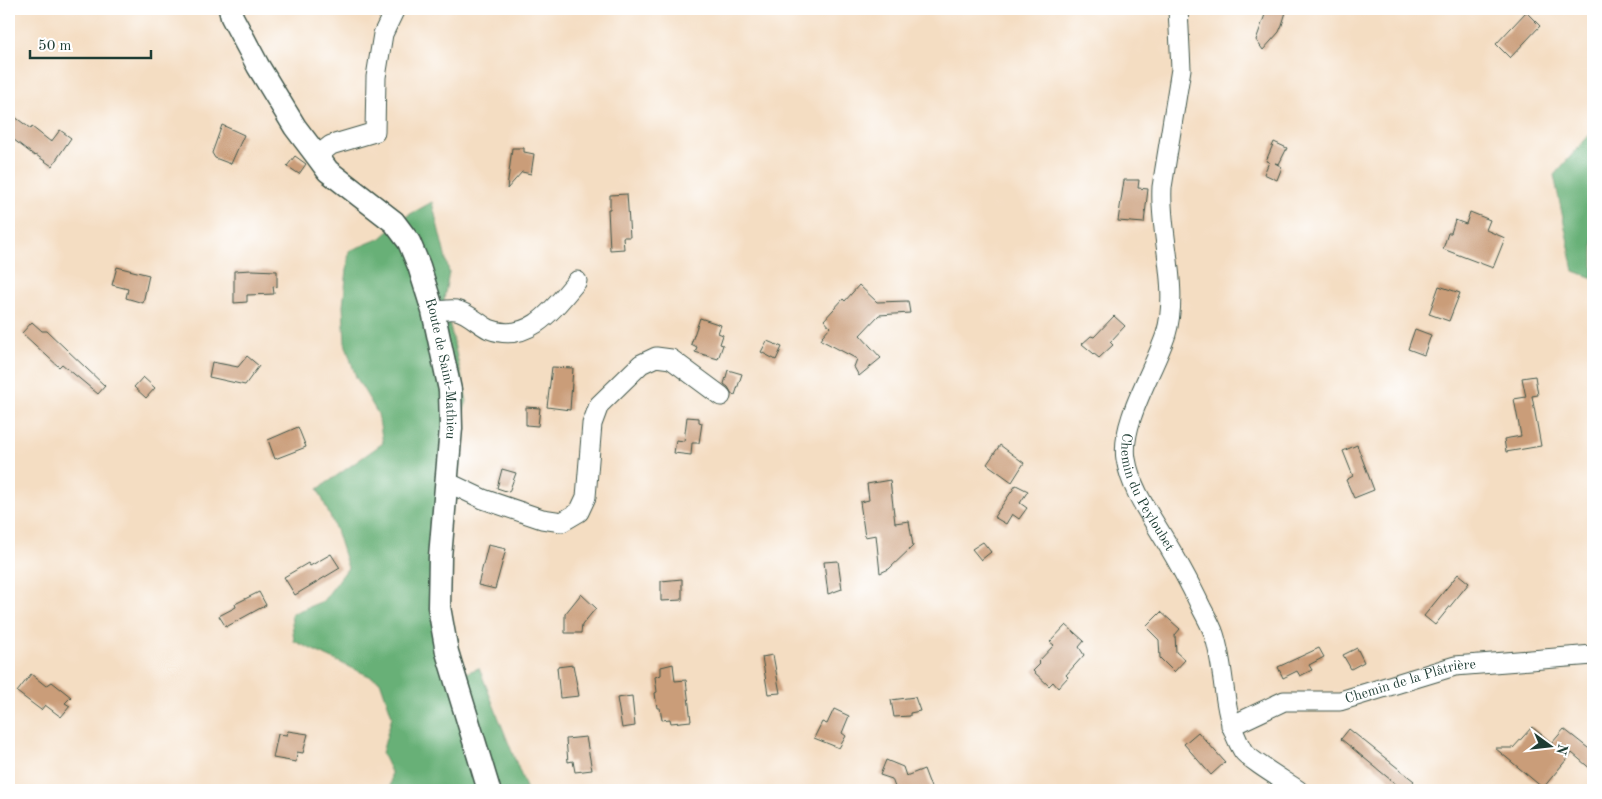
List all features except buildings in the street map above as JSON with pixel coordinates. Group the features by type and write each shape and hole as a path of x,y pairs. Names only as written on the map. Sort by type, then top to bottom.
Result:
{"street":[{"name":"Route de Saint-Mathieu","path":"230,9 232,17 258,66 296,127 328,171 394,222 409,242 419,266 433,312 450,390 451,428 440,557 439,607 447,652 489,790"},
{"path":"317,156 331,145 375,132 376,78 383,34 394,9"},
{"name":"Chemin du Peyloubet","path":"1178,9 1181,69 1162,187 1161,205 1171,301 1170,317 1166,335 1128,430 1126,457 1130,475 1141,501 1184,571 1214,633 1231,726 1244,753 1298,790"},
{"path":"433,312 457,310 490,329 509,332 530,328 550,314 577,281"},
{"path":"447,482 483,499 542,519 562,522 579,512 586,497 592,424 600,405 641,364 656,357 671,359 721,396"},
{"name":"Chemin de la Plâtrière","path":"1231,726 1284,701 1340,701 1455,666 1593,655"}],"green space":[{"path":"1593,131 1593,278 1574,271 1554,175"},
{"path":"432,202 449,272 444,299 467,401 441,476 446,680 479,668 527,790 390,790 391,772 382,753 392,716 380,681 294,641 291,614 323,601 348,568 336,530 318,489 383,443 378,414 356,377 345,343 343,306 349,251 381,238 405,217"}]}
